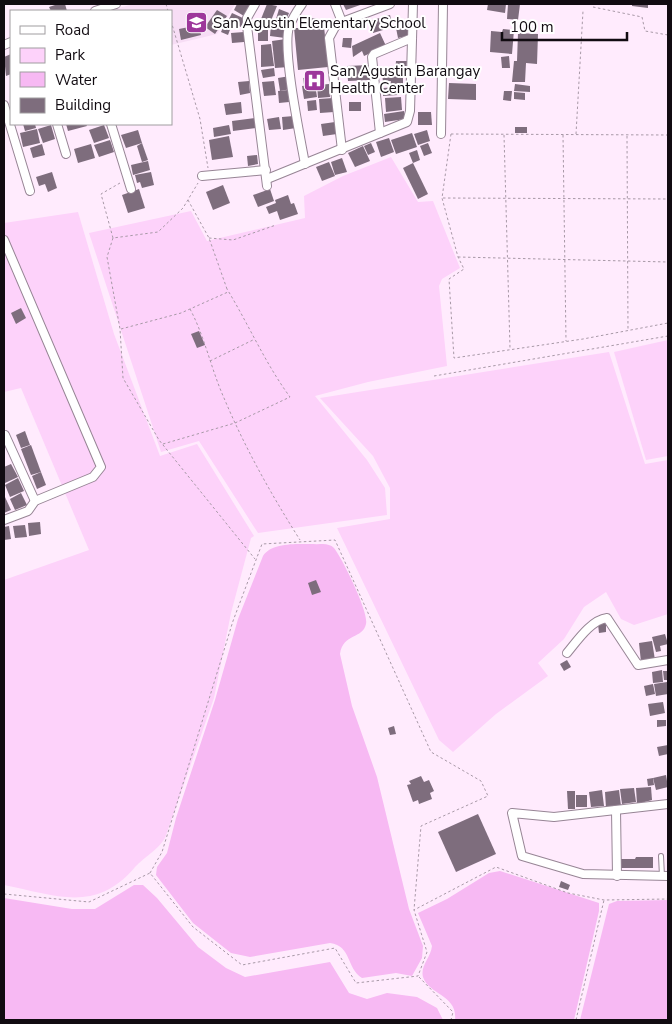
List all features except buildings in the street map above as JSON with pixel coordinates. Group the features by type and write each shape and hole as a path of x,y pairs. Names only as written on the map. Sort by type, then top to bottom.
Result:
{"street":[{"path":"98,10 116,4"},
{"path":"255,4 247,18 247,26 267,178"},
{"path":"302,4 288,34 291,76 305,164"},
{"path":"334,4 342,22"},
{"path":"342,150 329,45 332,32 342,22 377,6 390,4"},
{"path":"206,176 267,178 402,125 409,118 413,4"},
{"path":"441,134 443,4"},
{"path":"380,133 372,57 374,54 412,38"},
{"path":"4,105 10,125"},
{"path":"10,125 30,191"},
{"path":"57,125 66,154"},
{"path":"111,125 131,189"},
{"path":"4,240 101,467 93,477 35,501 28,511 4,520"},
{"path":"5,435 35,501"},
{"path":"567,653 589,628 601,619 607,618 638,665 668,660"},
{"path":"665,876 583,874 522,856 512,813 554,816 668,804"},
{"path":"616,810 617,876"}],"lane":[{"path":"661,856 665,876"}],"path":[{"path":"593,7 642,17 645,31 668,35"},
{"path":"576,134 583,11"},
{"path":"113,238 158,232 183,208 206,176 200,120 172,24"},
{"path":"441,134 668,135"},
{"path":"451,134 442,198 458,257 464,269 449,279 454,358 566,342 668,323"},
{"path":"504,134 510,350"},
{"path":"564,134 566,342"},
{"path":"627,135 628,331"},
{"path":"128,179 102,194 113,238 107,257 120,329 123,378 163,444 256,560"},
{"path":"442,198 668,199"},
{"path":"163,444 235,423 290,397 273,374 256,339 227,289 209,238 188,200"},
{"path":"209,238 233,240 276,225"},
{"path":"458,257 668,262"},
{"path":"120,329 190,309 228,292 227,289"},
{"path":"190,309 201,328 209,361 235,423 269,492 300,540"},
{"path":"434,376 668,336"},
{"path":"209,361 256,339"},
{"path":"4,894 89,902 150,873 162,852 233,621 262,544 300,540 335,540 432,752 481,781 488,796 421,826 414,910 427,952 418,976"},
{"path":"414,910 496,867 568,892 604,900 668,898"},
{"path":"150,873 193,927 242,964 335,948 356,983 418,976"},
{"path":"576,1020 604,900"},
{"path":"418,976 453,1012 451,1020"}],"shaded area":[{"name":"San Agustin Elementary School","path":"134,4 235,4 217,34 172,45 172,10 111,10"}],"green space":[{"path":"391,157 418,202 433,201 460,268 442,279 439,286 447,366 368,382 315,396 367,460 385,488 387,515 258,533 199,441 161,452 89,233 191,211 207,241 305,218 304,196 343,176"},
{"path":"78,212 114,334 160,456 197,444 254,536 251,538 231,613 214,698 165,838 120,882 105,891 90,896 74,897 40,893 4,885 4,580 89,550 21,388 4,392 4,223"},
{"path":"668,340 668,456 646,460 614,352"},
{"path":"609,352 645,464 668,460 668,614 634,625 621,619 606,592 584,607 564,639 538,663 548,676 496,714 453,752 439,740 337,528 390,519 390,488 373,456 320,398"}],"water":[{"path":"323,544 332,546 338,554 354,585 366,618 364,629 345,643 340,654 352,706 377,777 409,909 423,946 422,958 412,976 396,973 362,978 353,969 342,948 330,943 250,957 231,953 193,923 156,875 157,867 167,853 176,818 215,700 238,619 263,556 268,551 282,545"},
{"path":"500,871 599,903 599,911 574,1020 455,1020 455,1012 452,1005 431,988 423,977 424,965 432,946 418,913 447,899 489,873"},
{"path":"134,885 143,885 157,898 198,947 226,968 245,977 330,962 349,993 367,999 387,993 417,997 437,1008 443,1020 4,1020 4,898 72,909 95,909"},
{"path":"668,900 668,1020 580,1020 609,904 617,901"}],"place":[{"name":"San Agustin Elementary School","path":"197,23"},
{"name":"San Agustin Barangay Health Center","path":"314,80"}]}
